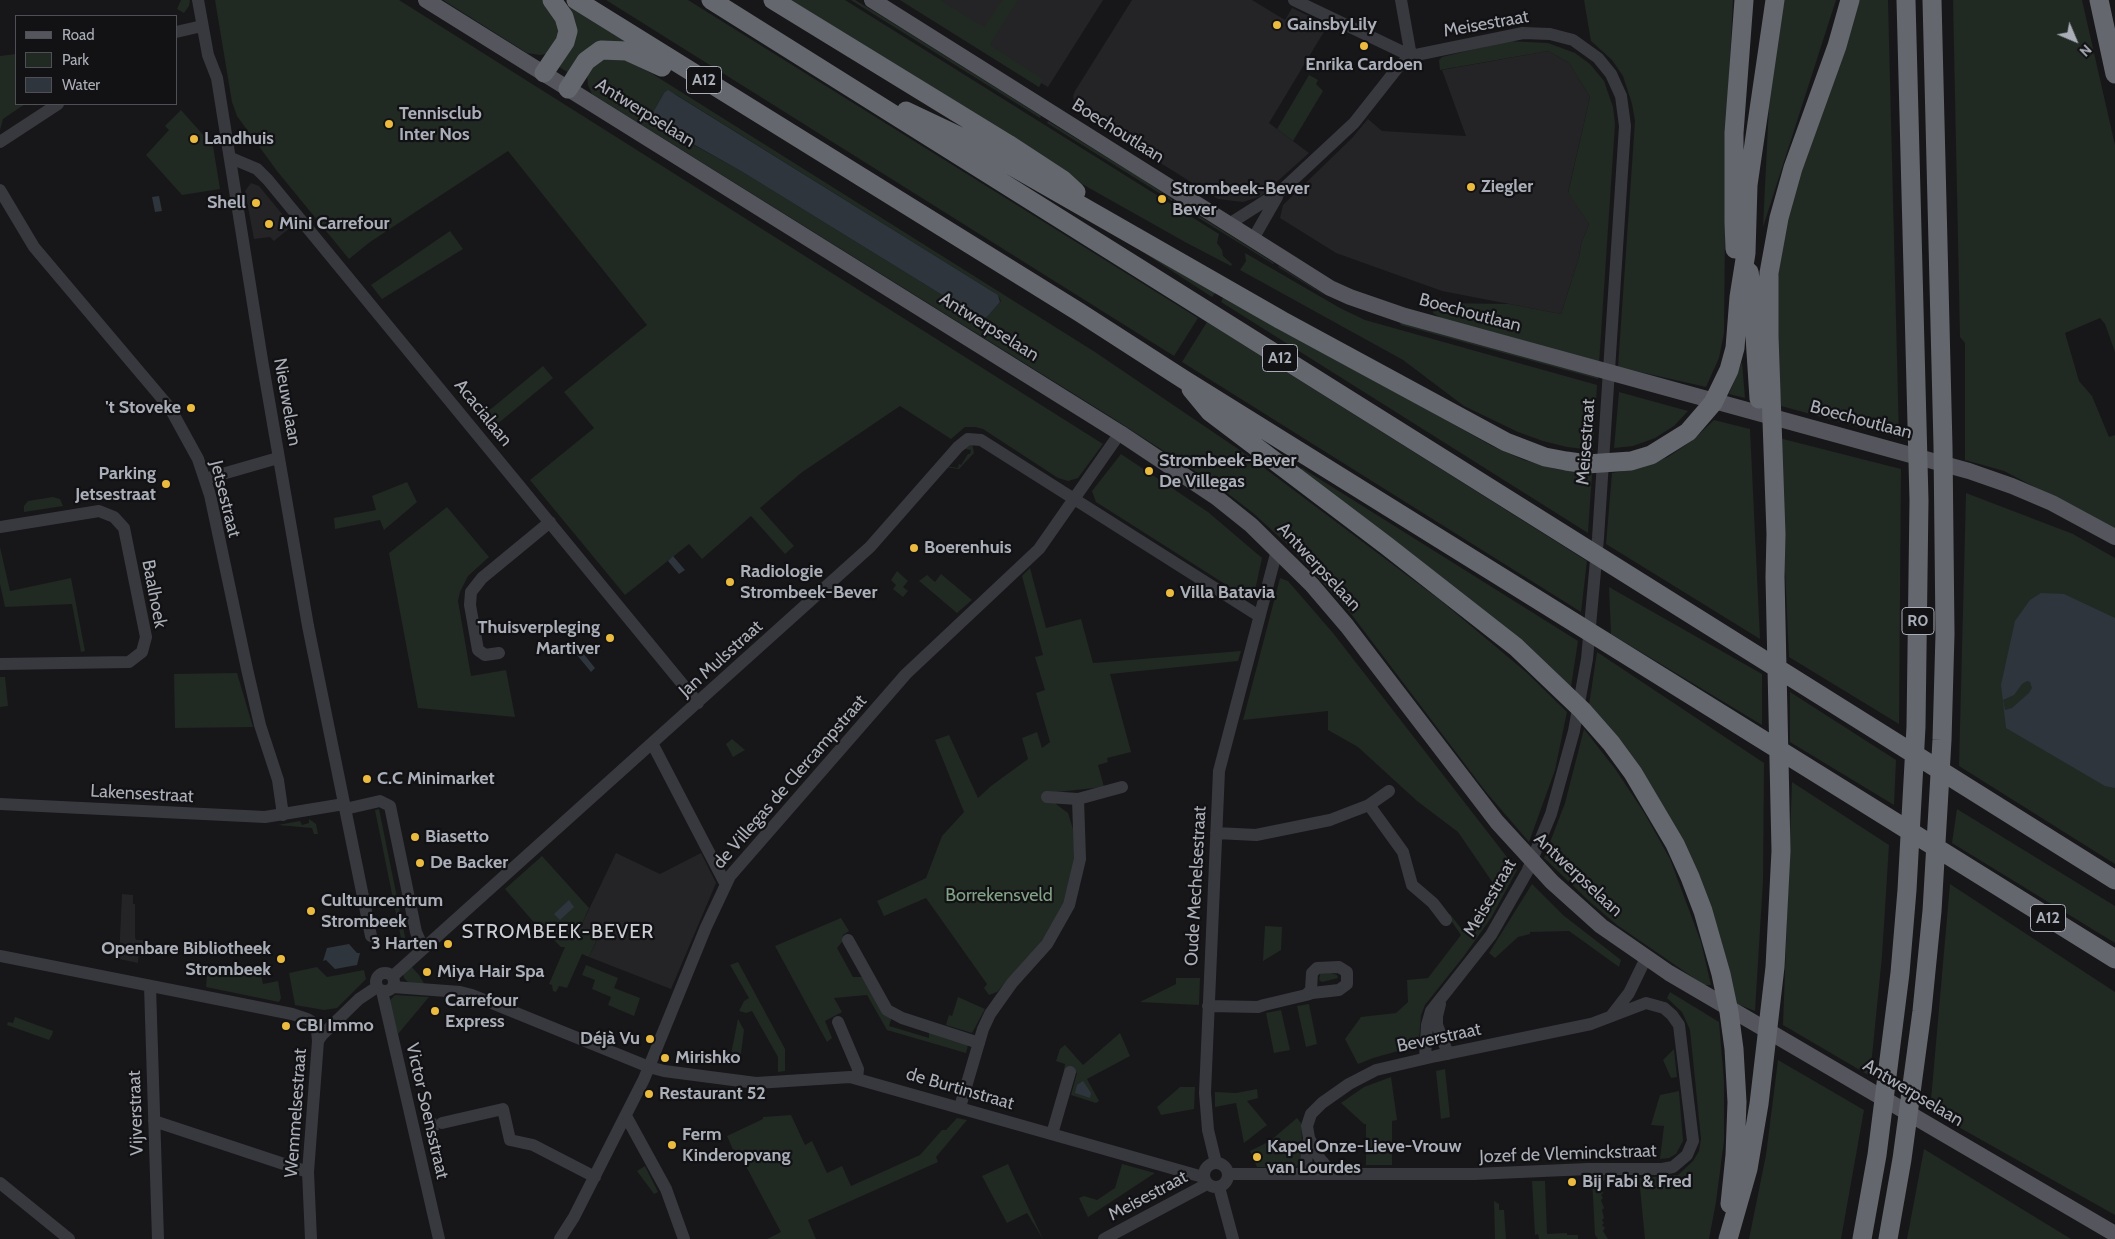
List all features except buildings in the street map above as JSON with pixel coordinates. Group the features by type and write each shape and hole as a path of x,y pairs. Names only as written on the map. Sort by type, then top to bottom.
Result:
{"highway":[{"path":"544,73 565,42 568,32 564,16 552,0"},
{"name":"A12","path":"576,0 2115,959"},
{"name":"A12","path":"711,0 2115,880"},
{"path":"773,0 1008,144 1063,180 1111,222"},
{"path":"1739,297 1734,222 1734,133 1744,0"},
{"path":"833,77 961,137 1281,320 1488,433 1545,457 1587,464 1631,461 1651,455 1688,432 1713,403 1729,370 1735,348 1739,297 1746,253 1748,185 1775,0"},
{"path":"1729,1234 1748,1169 1759,1104 1775,967 1781,842 1769,273 1779,218 1793,168 1837,46 1850,0"},
{"name":"R0","path":"1862,1239 1877,1155 1900,973 1916,727 1919,500 1906,0"},
{"name":"R0","path":"1888,1239 1902,1159 1923,1002 1932,911 1942,740 1944,634 1943,446 1932,0"},
{"path":"2099,1 2115,74"},
{"path":"568,89 586,61 601,50 627,51 644,57 832,159"},
{"path":"1746,253 1752,289 1767,534 1775,577"},
{"path":"1183,378 1210,412 1387,546 1516,647 1582,710 1611,743 1633,773 1676,844 1703,911 1721,974 1732,1030 1737,1102 1736,1155 1730,1200 1729,1234"}],"main road":[{"name":"Antwerpselaan","path":"426,0 1120,433 1216,497 1277,550 1312,585 1347,626 1477,796 1524,853 1601,926 1646,958 1701,991 2115,1234"},
{"name":"Boechoutlaan","path":"872,0 1330,288 1374,306 1995,480 2052,503 2115,537"}],"street":[{"name":"Nieuwelaan","path":"198,0 208,55 217,78 278,458 308,626 371,936"},
{"path":"1294,0 1411,56"},
{"path":"1401,0 1411,56"},
{"path":"178,32 202,26"},
{"name":"Meisestraat","path":"1411,56 1523,33 1537,32 1565,37 1581,45 1598,58 1611,74 1621,96 1624,126 1597,547 1588,650 1580,698 1566,763 1545,828 1514,898 1475,958 1434,1006 1428,1018 1425,1058"},
{"path":"1229,224 1281,191 1354,123 1399,66 1411,56"},
{"path":"0,142 56,105"},
{"name":"Acacialaan","path":"231,158 257,169 268,180 698,703"},
{"name":"Jetsestraat","path":"0,190 19,225 43,260 170,408 198,459 205,479 258,717 278,780 283,815"},
{"path":"1253,239 1281,191"},
{"name":"de Villegas de Clercampstraat","path":"560,1239 595,1177 649,1067 725,883 906,674 1040,549 1120,433"},
{"name":"Jan Mulsstraat","path":"386,985 423,948 870,547 962,442 968,439 981,440 1075,499"},
{"path":"205,479 278,458"},
{"path":"1075,499 1259,616"},
{"name":"Baalhoek","path":"0,527 99,511 114,517 124,528 146,638 142,652 129,662 0,664"},
{"path":"499,653 485,655 478,650 470,605 471,592 482,578 550,522"},
{"name":"Oude Mechelsestraat","path":"1216,1162 1205,1104 1219,771 1277,550"},
{"path":"652,743 725,883"},
{"path":"1047,797 1078,799 1122,787"},
{"path":"1216,833 1256,835 1330,820 1369,806 1390,791"},
{"path":"960,1107 983,1030 1000,999 1047,944 1070,905 1080,859 1078,799"},
{"name":"Lakensestraat","path":"0,804 265,817 380,801 390,806 416,932 423,948"},
{"path":"1369,806 1403,852 1412,885 1433,903 1446,920"},
{"path":"848,940 887,1010 902,1018 979,1043"},
{"path":"0,956 307,1018 316,1028 318,1041"},
{"path":"1610,1017 1629,993 1646,958"},
{"name":"de Burtinstraat","path":"386,985 460,992 472,995 649,1067 664,1071 756,1083 850,1077 1052,1134 1210,1183"},
{"name":"Wemmelsestraat","path":"311,1239 308,1172 318,1041 359,999 386,985"},
{"name":"Victor Soensstraat","path":"386,985 413,1130 439,1239"},
{"name":"Vijverstraat","path":"150,986 158,1239"},
{"path":"1208,1006 1258,1007 1306,995"},
{"name":"Meisestraat","path":"1442,997 1436,1020 1440,1036 1448,1054"},
{"name":"Beverstraat","path":"1301,1174 1306,1164 1309,1138 1307,1126 1311,1114 1335,1093 1361,1077 1376,1070 1425,1058 1582,1026 1638,1005 1649,1003 1660,1005 1669,1011 1679,1026 1693,1141 1690,1150 1684,1158 1677,1165 1668,1168"},
{"path":"838,1022 858,1069 858,1079"},
{"path":"1052,1134 1070,1072"},
{"path":"442,1124 503,1109 510,1140 533,1145 595,1177"},
{"path":"626,1116 666,1189 684,1239"},
{"path":"154,1121 308,1172"},
{"path":"413,1130 426,1127"},
{"path":"1309,1138 1320,1159 1333,1174"},
{"path":"1210,1183 1226,1182 1228,1174 1224,1166 1216,1162 1205,1168 1210,1183 1233,1239"},
{"name":"Jozef de Vleminckstraat","path":"1228,1174 1474,1174 1668,1168"},
{"path":"0,1183 69,1239"},
{"name":"Meisestraat","path":"1104,1239 1210,1183"}],"shaded area":[{"path":"900,0 1103,0 1048,87 1041,83 1039,87"},
{"path":"1132,0 1252,0 1285,20 1292,8 1328,25 1269,123 1309,153 1261,196 1243,202 1218,199 1079,112 1075,107 1073,96 1075,91"},
{"path":"1548,51 1569,63 1590,97 1568,192 1589,224 1581,244 1579,257 1561,314 1442,291 1336,253 1280,218 1283,205 1352,138 1368,119 1382,131 1466,136 1442,70"},
{"path":"251,183 259,186 292,226 274,241 270,237 254,239 245,191"},
{"path":"616,853 660,874 701,853 716,883 671,989 589,957 599,935 581,926"},
{"path":"122,894 133,895 133,904 135,904 135,937 136,940 143,940 143,949 139,950 138,963 119,959"}],"green space":[{"path":"181,0 190,0 189,6 184,13 177,9"},
{"path":"215,0 399,0 1103,444 1078,478 1068,481 1058,478 983,429 965,427 951,439 900,406 801,473 760,508 794,546 785,554 751,516 702,559 689,544 625,595 530,480 594,428 564,392 647,325 508,151 370,242 349,259 277,171 237,116 232,102"},
{"path":"443,0 545,0 561,31 547,54 527,53"},
{"path":"606,0 688,0 1198,318 1174,356"},
{"path":"789,0 845,0 1219,234 1217,243 1222,250 1223,256 1232,264 1231,266 1066,175"},
{"path":"851,0 855,0 880,15 1041,116 1040,118"},
{"path":"900,0 940,0 984,27 1002,0 1018,0 990,45 1043,79 1039,87"},
{"path":"1584,0 1733,0 1726,135 1724,333 1719,358 1706,387 1618,367 1635,121 1623,76 1612,60 1591,41"},
{"path":"1784,0 1836,0 1763,227 1770,85"},
{"path":"1859,0 1888,0 1899,438 1781,406 1776,342 1777,283 1787,218"},
{"path":"1953,0 2082,0 2115,145 2115,352 2105,324 2100,318 2065,333 2079,381 2092,396 2109,437 2115,435 2115,529 2004,471 1965,460 1965,343 1960,337"},
{"path":"569,7 608,26 632,45 569,73 559,67 569,52 567,8"},
{"path":"1508,41 1548,43 1575,53 1590,64 1604,81 1613,107 1615,124 1599,364 1449,323 1433,313 1433,302 1441,298 1439,303 1509,304 1561,314 1579,257 1581,244 1589,224 1568,193 1590,97 1569,63 1548,51 1440,70 1439,60 1442,57"},
{"path":"15,54 15,105 24,105 3,119 0,130 0,56"},
{"path":"600,59 623,59 651,73 1095,352 1247,455 1440,600 1526,672 1567,712 1555,770 1529,842 1486,792 1348,610 1287,544 1253,513 1218,486 1111,417 592,94 588,85 587,74","holes":["664,93 675,94 998,295 1001,301 987,317 978,317 741,171 683,139 651,116"]},
{"path":"1309,75 1318,80 1316,84 1323,91 1293,141 1277,129"},
{"path":"181,110 213,146 220,189 182,195 146,155 169,130 165,126"},
{"path":"1048,121 1142,179 1172,199 1172,201 1047,123"},
{"path":"1174,200 1274,263 1173,202"},
{"path":"450,231 463,249 382,299 371,285"},
{"path":"1138,249 1144,252 1216,292 1212,297"},
{"path":"1245,253 1340,308 1365,320 1597,385 1593,450 1567,447 1543,441 1518,432 1464,406 1403,360 1240,270 1246,261"},
{"path":"1278,267 1314,288 1327,297"},
{"path":"1224,296 1492,446 1524,460 1556,469 1592,474 1588,533 1221,302"},
{"path":"1398,320 1598,375 1598,379 1401,325"},
{"path":"1207,322 1587,561 1581,612 1182,362"},
{"path":"1742,362 1745,398 1729,394"},
{"path":"543,366 553,378 490,430 480,418"},
{"path":"1619,392 1688,411 1674,426 1655,438 1633,446 1614,448"},
{"path":"1714,420 1750,429 1760,639 1606,544 1612,473 1640,468 1668,457 1693,440"},
{"path":"1779,438 1901,469 1899,724 1789,657"},
{"path":"972,443 974,453 959,469 945,467 958,468 959,464 961,465 968,454 970,454 971,450 961,448"},
{"path":"1121,454 1208,512 1262,558 1253,600 1250,600 1096,502 1092,491"},
{"path":"1302,468 1578,641 1571,687 1300,470"},
{"path":"407,482 417,502 384,530 380,520 335,529 334,518 376,510 372,496"},
{"path":"1966,493 2073,534 2115,558 2115,864 1959,766"},
{"path":"53,497 60,499 63,506 24,512 24,506 28,501"},
{"path":"447,507 489,557 468,576 458,601 471,676 506,670 515,717 418,708 389,553"},
{"path":"0,547 10,591 71,578 85,651 81,652 72,604 5,607 0,584"},
{"name":"Borrekensveld","path":"1030,568 1046,628 1081,619 1093,663 1241,651 1238,661 1110,674 1131,752 1107,758 1108,762 1098,765 1104,787 1057,792 1056,804 1068,813 1075,835 1075,861 1066,899 1051,929 1039,945 997,992 989,995 984,988 987,984 926,898 884,916 877,901 926,878 942,836 964,812 935,740 949,735 978,798 1028,759 1022,738 1037,732 1042,748 1050,742 1036,693 1045,690 1035,657 1043,655 1022,576"},
{"path":"897,571 908,581 903,587 908,591 903,597 893,589 896,585 891,580"},
{"path":"941,574 972,600 957,613 919,581 927,575 935,582"},
{"path":"1280,578 1288,581 1333,633 1517,870 1491,918 1425,1005 1421,1015 1419,1040 1416,1046 1358,1064 1345,1039 1361,1017 1396,1013 1408,1002 1407,980 1428,978 1461,935 1448,916 1450,914 1463,931 1495,886 1458,832 1417,801 1358,747 1328,730 1328,711 1243,720"},
{"path":"1609,587 1762,674 1762,725 1611,634"},
{"path":"1597,652 1764,763 1763,881 1755,1011 1735,1003 1721,941 1589,705"},
{"path":"237,673 253,727 175,728 174,674"},
{"path":"0,677 5,677 8,706 0,707"},
{"path":"1790,692 1896,760 1894,805 1790,742"},
{"path":"1584,729 1616,770 1645,814 1670,859 1701,942 1711,985 1704,985 1617,925 1544,858 1565,803"},
{"path":"732,739 745,750 733,757 726,744"},
{"path":"1792,782 1889,845 1882,956 1870,1076 1783,1025"},
{"path":"379,809 406,942 402,943 375,810"},
{"path":"1957,809 2115,906 2115,943 1952,843"},
{"path":"309,819 316,824 318,834 314,834 312,828 278,825 300,821 302,825 309,823"},
{"path":"542,856 589,908 581,926 599,934 589,957 582,954 567,988 559,986 556,992 553,991 552,985 549,984 565,947 561,947 553,939 549,940 505,889"},
{"path":"1532,884 1563,915 1621,960 1619,967 1569,931 1530,932 1530,934 1518,937 1495,958 1489,953"},
{"path":"1950,884 2115,992 2115,1215 1930,1111"},
{"path":"841,918 849,931 843,935 842,942 837,948 853,977 863,977 892,1017 889,1026 929,1038 929,1031 968,1045 966,1053 887,1030 867,995 834,998 842,1012 825,1021 832,1038 827,1042 775,946"},
{"path":"1265,926 1282,927 1281,950 1263,961"},
{"path":"738,962 785,1049 785,1071 778,1072 778,1057 752,1011 746,1013 739,1011 744,1001 749,998 730,965"},
{"path":"259,965 263,984 278,981 281,998 279,1002 206,987 207,975"},
{"path":"410,965 425,985 410,984 404,978 403,974"},
{"path":"586,965 618,978 614,988 640,998 634,1016 608,1005 611,997 592,989 595,980 582,975"},
{"path":"317,967 327,977 364,970 366,979 337,1008 324,1010 295,1005 289,973"},
{"path":"1330,973 1337,975 1338,978 1322,982 1319,980 1320,974"},
{"path":"1176,978 1200,978 1199,1005 1140,1002 1176,984"},
{"path":"1670,992 1719,1022 1724,1081 1724,1141 1709,1239 1645,1239 1639,1178 1678,1175 1693,1161 1699,1151 1701,1139 1690,1030 1682,1012 1667,998"},
{"path":"395,995 429,997 398,1034 389,1001"},
{"path":"958,997 985,1009 972,1033 946,1025 949,1015 952,1016"},
{"path":"1309,1004 1317,1044 1306,1047 1297,1006"},
{"path":"1281,1010 1290,1050 1274,1053 1266,1013"},
{"path":"15,1017 53,1031 52,1035 49,1040 7,1025 8,1022 13,1023"},
{"path":"738,1019 744,1030 740,1061 730,1059"},
{"path":"1120,1033 1130,1056 1087,1079 1099,1101 1096,1103 1071,1095 1077,1073 1064,1070 1065,1064 1056,1061 1060,1049 1065,1045 1083,1065"},
{"path":"1674,1049 1677,1077 1671,1078 1663,1060"},
{"path":"1778,1060 1864,1110 1841,1239 1749,1239 1766,1155"},
{"path":"1445,1069 1450,1117 1441,1119 1436,1071"},
{"path":"1391,1077 1397,1120 1392,1121 1392,1165 1366,1165 1366,1124 1341,1103 1364,1087"},
{"path":"1180,1087 1195,1087 1194,1109 1161,1115 1157,1107"},
{"path":"1257,1089 1258,1098 1247,1101 1267,1125 1244,1143 1236,1103 1215,1107 1215,1092 1236,1093"},
{"path":"1679,1091 1683,1141 1676,1154 1669,1158 1660,1159 1664,1126 1651,1125 1660,1095"},
{"path":"791,1115 805,1145 812,1141 827,1173 842,1166 851,1186 920,1155 942,1130 946,1130 957,1118 967,1120 936,1157 938,1162 808,1220 816,1239 767,1239 781,1232 739,1153 735,1154 727,1136 763,1119 763,1117"},
{"path":"1297,1118 1301,1123 1303,1156 1299,1164 1296,1167 1257,1167 1250,1151 1270,1141"},
{"path":"1924,1149 2071,1239 1907,1239"},
{"path":"1008,1164 1043,1239 1027,1213 1007,1223 982,1176"},
{"path":"1122,1164 1155,1173 1088,1217 1079,1198 1084,1196 1097,1200 1115,1188"},
{"path":"645,1166 658,1192 654,1194 637,1171"},
{"path":"1597,1175 1607,1177 1600,1185 1603,1193 1601,1200 1604,1208 1602,1210 1604,1218 1602,1220 1604,1223 1602,1225 1605,1228 1603,1231 1608,1239 1598,1239 1595,1235 1592,1178"},
{"path":"1532,1181 1545,1181 1547,1234 1567,1233 1567,1235 1578,1235 1578,1239 1539,1239 1538,1234 1535,1235"},
{"path":"1494,1201 1499,1204 1499,1210 1504,1210 1506,1239 1495,1239"}],"water":[{"path":"668,90 998,295 1000,302 987,317 978,317 741,171 654,122 651,116 664,93"},
{"path":"159,196 162,211 155,212 152,197"},
{"path":"673,556 685,570 679,574 668,561"},
{"path":"2041,593 2064,594 2115,618 2115,788 2105,786 2006,728 2001,685 2015,621 2030,600","holes":["2027,681 2030,682 2032,688 2029,693 2012,708 2005,710 2003,700 2014,695 2022,684"]},
{"path":"582,652 595,668 591,672 577,655"},
{"path":"569,900 574,907 560,920 554,914"},
{"path":"349,944 357,953 360,953 357,965 335,969 326,960 323,961 327,948"},
{"path":"1083,1081 1091,1093 1090,1098 1075,1093 1077,1085"}],"tunnel":[{"path":"426,1127 442,1123"}],"place":[{"name":"GainsbyLily","path":"1277,25"},
{"name":"Enrika Cardoen","path":"1364,46"},
{"name":"Tennisclub Inter Nos","path":"389,124"},
{"name":"Landhuis","path":"194,139"},
{"name":"Ziegler","path":"1471,187"},
{"name":"Strombeek-Bever Bever","path":"1162,199"},
{"name":"Shell","path":"256,203"},
{"name":"Mini Carrefour","path":"269,224"},
{"name":"'t Stoveke","path":"191,408"},
{"name":"Strombeek-Bever De Villegas","path":"1149,471"},
{"name":"Parking Jetsestraat","path":"166,484"},
{"name":"Boerenhuis","path":"914,548"},
{"name":"Radiologie Strombeek-Bever","path":"730,582"},
{"name":"Villa Batavia","path":"1170,593"},
{"name":"Thuisverpleging Martiver","path":"610,638"},
{"name":"C.C Minimarket","path":"367,779"},
{"name":"Biasetto","path":"415,837"},
{"name":"De Backer","path":"420,863"},
{"name":"Cultuurcentrum Strombeek","path":"311,911"},
{"name":"3 Harten","path":"448,944"},
{"name":"Openbare Bibliotheek Strombeek","path":"281,959"},
{"name":"Miya Hair Spa","path":"427,972"},
{"name":"Carrefour Express","path":"435,1011"},
{"name":"CBI Immo","path":"286,1026"},
{"name":"Déjà Vu","path":"650,1039"},
{"name":"Mirishko","path":"665,1058"},
{"name":"Restaurant 52","path":"649,1094"},
{"name":"Ferm Kinderopvang","path":"672,1145"},
{"name":"Kapel Onze-Lieve-Vrouw van Lourdes","path":"1257,1157"},
{"name":"Bij Fabi & Fred","path":"1572,1182"}],"district":[{"name":"STROMBEEK-BEVER","path":"558,932"}]}
